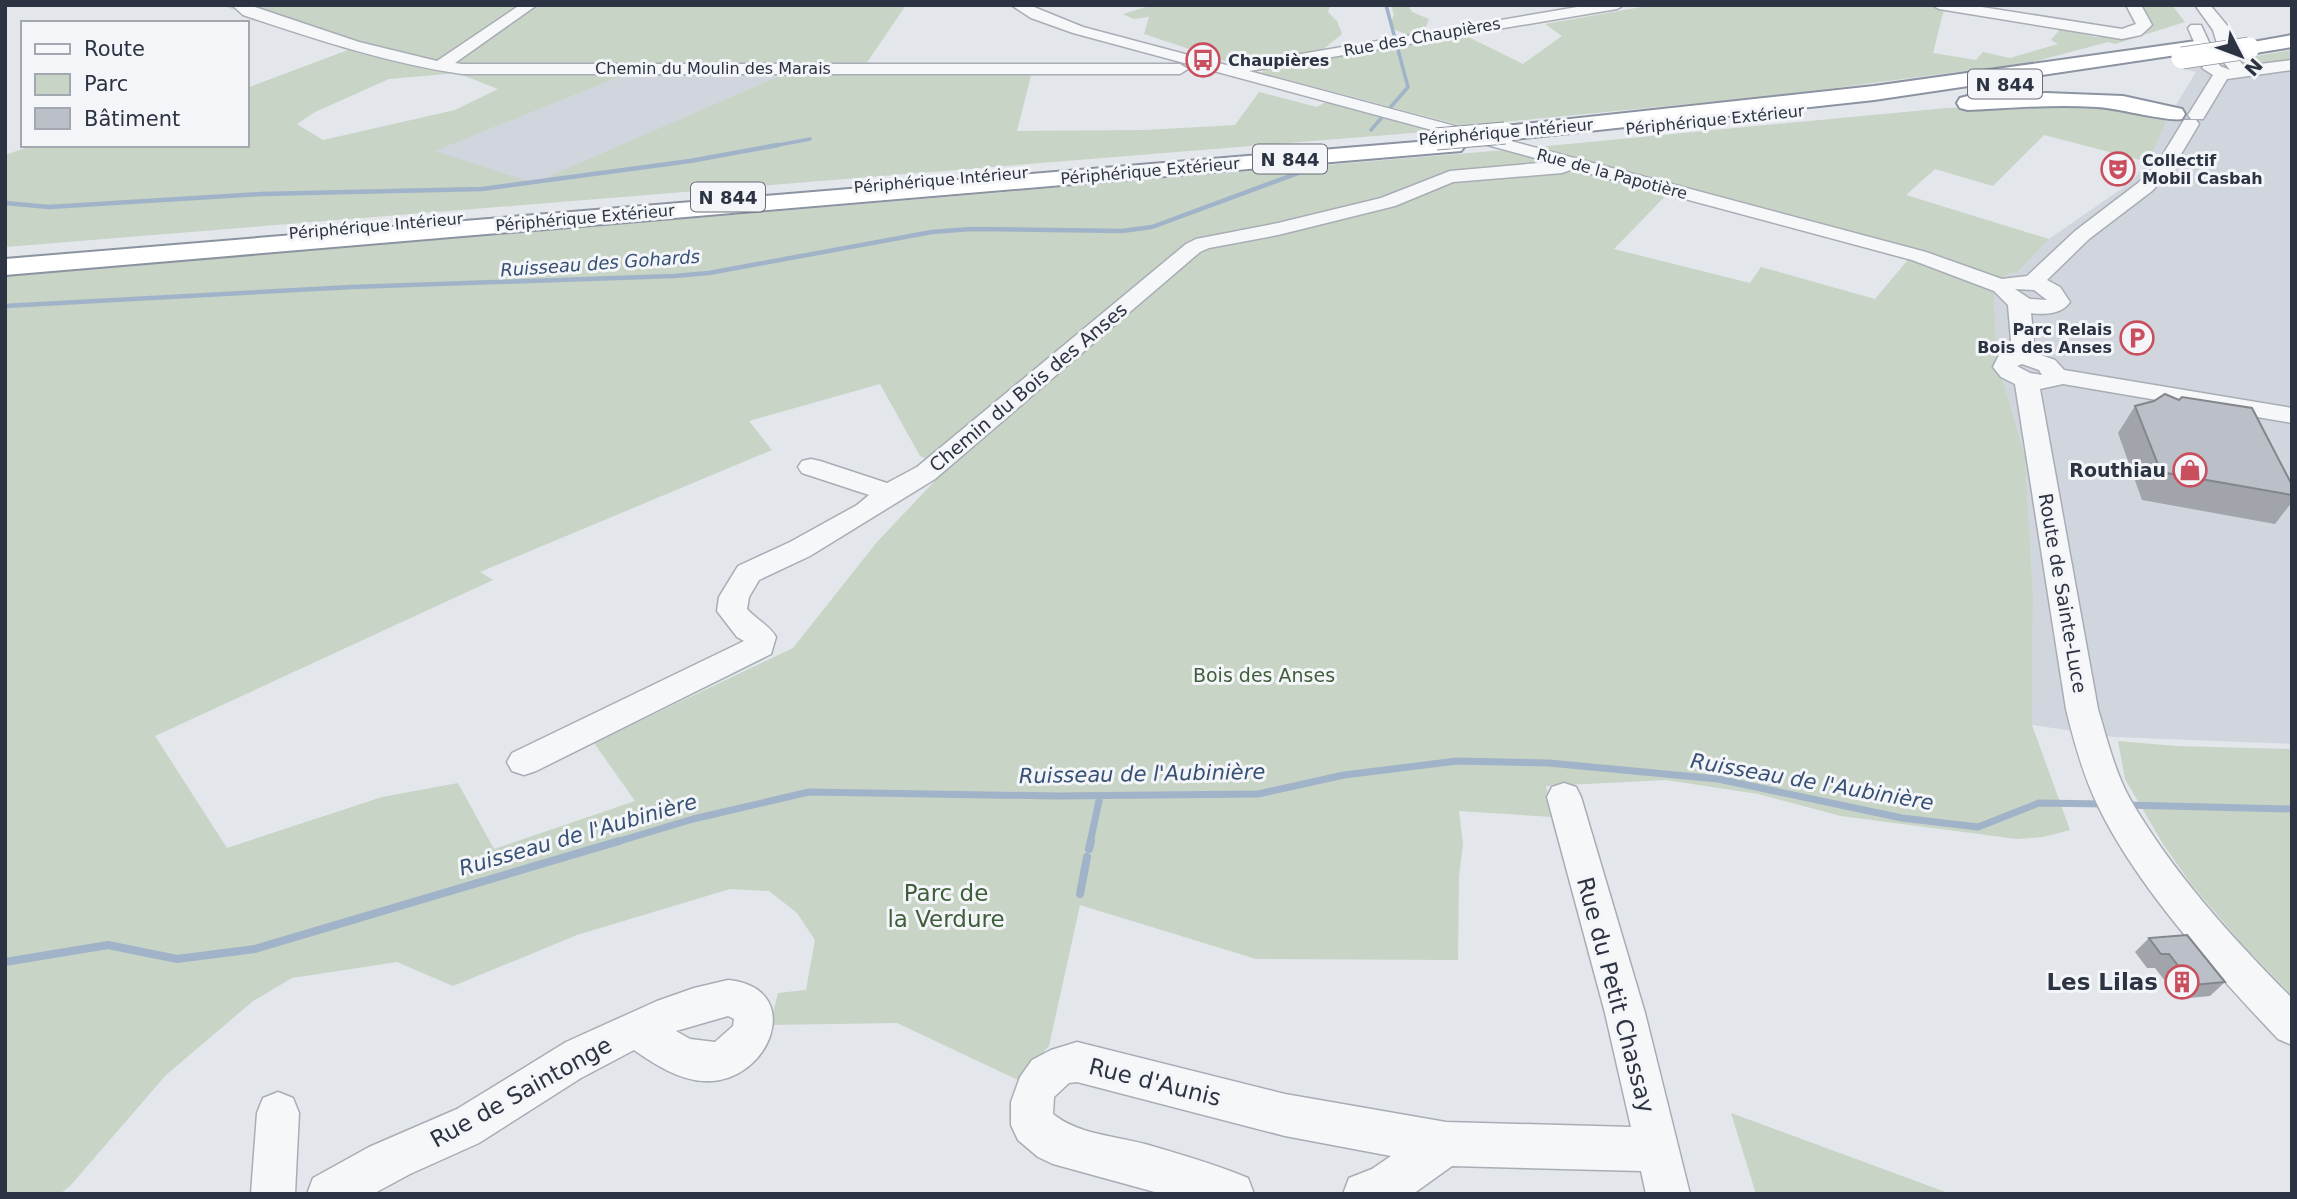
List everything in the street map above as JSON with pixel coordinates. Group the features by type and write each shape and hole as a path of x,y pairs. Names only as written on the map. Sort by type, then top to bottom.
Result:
{"highway":[{"name":"Périphérique Extérieur","path":"5,267 1827,107 2191,32 2256,43 2292,41"},
{"name":"Périphérique Intérieur","path":"1513,136 2013,75 2191,32"},
{"name":"N 844","path":"2256,43 2292,34"},
{"path":"1827,107 1847,110 2080,99 2125,102 2187,118"},
{"name":"Périphérique Intérieur","path":"5,257 1444,142"}],"street":[{"name":"Chemin du Moulin des Marais","path":"239,5 248,12 303,29 438,66 462,69 1182,69 1196,62"},
{"path":"438,66 530,5"},
{"name":"Rue de la Papotière","path":"1018,5 1066,26 1919,256 2018,291"},
{"name":"Rue des Chaupières","path":"1227,70 1589,7 1617,5"},
{"path":"1939,5 2088,31 2122,34 2136,32 2144,25 2133,5"},
{"path":"2018,291 2082,235 2145,187 2164,167 2187,118 2228,70 2230,60 2218,28 2202,5"},
{"path":"2191,32 2218,28"},
{"path":"2191,32 2228,70"},
{"path":"2228,70 2292,65"},
{"name":"Chemin du Bois des Anses","path":"524,762 760,646 761,637 748,629 732,611 734,597 748,573 800,549 926,473 1193,248 1203,243 1279,229 1388,202 1450,177 1562,167 1572,162"},
{"name":"Route de Sainte-Luce","path":"2018,291 2025,369 2082,709 2109,789 2178,899 2217,948 2292,1026"},
{"path":"2025,369 2043,382 2055,379 2056,376 2292,416"},
{"path":"811,467 889,493"},
{"name":"Rue du Petit Chassay","path":"1564,797 1625,1013 1668,1194"},
{"name":"Rue de Saintonge","path":"329,1194 403,1154 471,1125 568,1063 638,1030"},
{"name":"Rue d'Aunis","path":"1231,1194 1144,1166 1053,1142 1033,1125 1032,1098 1038,1084 1050,1070 1062,1063 1077,1062 1285,1115 1446,1144 1656,1150"},
{"path":"273,1194 278,1113"},
{"path":"1364,1194 1387,1185 1446,1144"}],"shaded area":[{"path":"2226,61 2292,64 2292,744 2114,737 2032,725 2033,592 2025,456 1997,360 1994,296 2007,274 2017,273 2049,239 2130,183 2145,166 2166,121 2196,72 2177,67"},
{"path":"797,68 534,184 434,151 639,69"}],"green space":[{"path":"221,5 906,5 864,67 1033,68 1017,131 1145,130 1235,125 1259,92 1317,107 1329,100 1437,131 5,247 5,155 28,147 248,147 248,88 348,50","holes":["639,69 795,69 534,183 435,151","457,73 498,89 455,110 323,140 297,124 315,112 389,79"]},
{"path":"1153,5 1330,5 1328,12 1337,21 1342,34 1321,51 1234,64 1144,34 1149,17 1134,19 1123,14"},
{"path":"1391,5 1408,5 1412,12 1429,19 1424,32 1411,36 1393,29 1390,24 1394,15"},
{"path":"1653,5 1920,5 1944,9 1933,53 1976,60 1983,52 2010,58 2058,44 2051,40 2060,29 2096,37 2138,34 2138,5 2172,5 2185,22 2115,44 2108,42 2033,62 1781,95 1463,126 1262,73 1265,68 1462,34 1523,64 1562,36 1545,24"},
{"path":"2292,50 2292,64 2246,69 2226,61"},
{"path":"2102,105 2160,116 2166,121 2148,162 2044,135 1993,186 1935,169 1906,195 2049,239 2017,273 2007,274 1994,296 1997,360 2025,456 2033,592 2032,725 2070,830 2043,837 2017,839 1841,816 1758,794 1666,780 1546,786 1553,817 1459,811 1463,844 1459,876 1458,960 1256,959 1080,905 1049,1046 1018,1080 897,1023 770,1025 778,993 806,990 815,940 797,913 769,891 730,889 577,935 453,986 397,962 292,978 253,1001 166,1075 70,1186 60,1194 5,1194 5,276 1505,150 1947,108","holes":["1676,185 1916,250 1875,299 1761,267 1750,283 1614,249","880,384 920,456 947,468 877,542 793,648 594,743 635,801 494,849 458,783 382,797 227,848 155,736 493,580 480,572 772,450 749,421"]},
{"path":"2118,741 2176,746 2292,749 2292,995 2242,944 2191,884 2163,844 2125,779"},
{"path":"1731,1113 1951,1194 1756,1194"}],"building":[{"path":"2165,394 2179,400 2182,397 2252,408 2292,485 2292,495 2161,472 2135,406 2154,401"},
{"path":"2187,935 2225,982 2193,985 2169,954 2161,954 2149,938"}],"waterway":[{"name":"Ruisseau des Gohards","path":"1371,130 1408,87 1386,5"},
{"path":"768,147 810,139"},
{"path":"5,203 49,207 261,194 482,189 690,161 778,145"},
{"name":"Ruisseau des Gohards","path":"5,306 352,287 674,276 709,273 932,232 971,229 1122,231 1152,227 1309,169"},
{"name":"Ruisseau de l'Aubinière","path":"613,843 693,819 809,792 1056,796 1258,794 1344,775 1457,761 1549,763 1718,779 1902,818 1978,827 2039,803 2104,804"},
{"path":"1090,843 1100,796"},
{"name":"Ruisseau de l'Aubinière","path":"2126,805 2292,809"},
{"name":"Ruisseau de l'Aubinière","path":"5,962 108,945 177,959 255,949 619,841"},
{"path":"1089,849 1091,841"},
{"path":"1080,894 1087,857"}],"place":[{"name":"Chaupières","path":"1203,60"},
{"name":"Collectif Mobil Casbah","path":"2118,169"},
{"name":"Parc Relais Bois des Anses","path":"2137,338"},
{"name":"Routhiau","path":"2190,470"},
{"name":"Les Lilas","path":"2182,982"}],"park label":[{"name":"Bois des Anses","path":"1264,675"},
{"name":"Parc de la Verdure","path":"946,906"}]}
